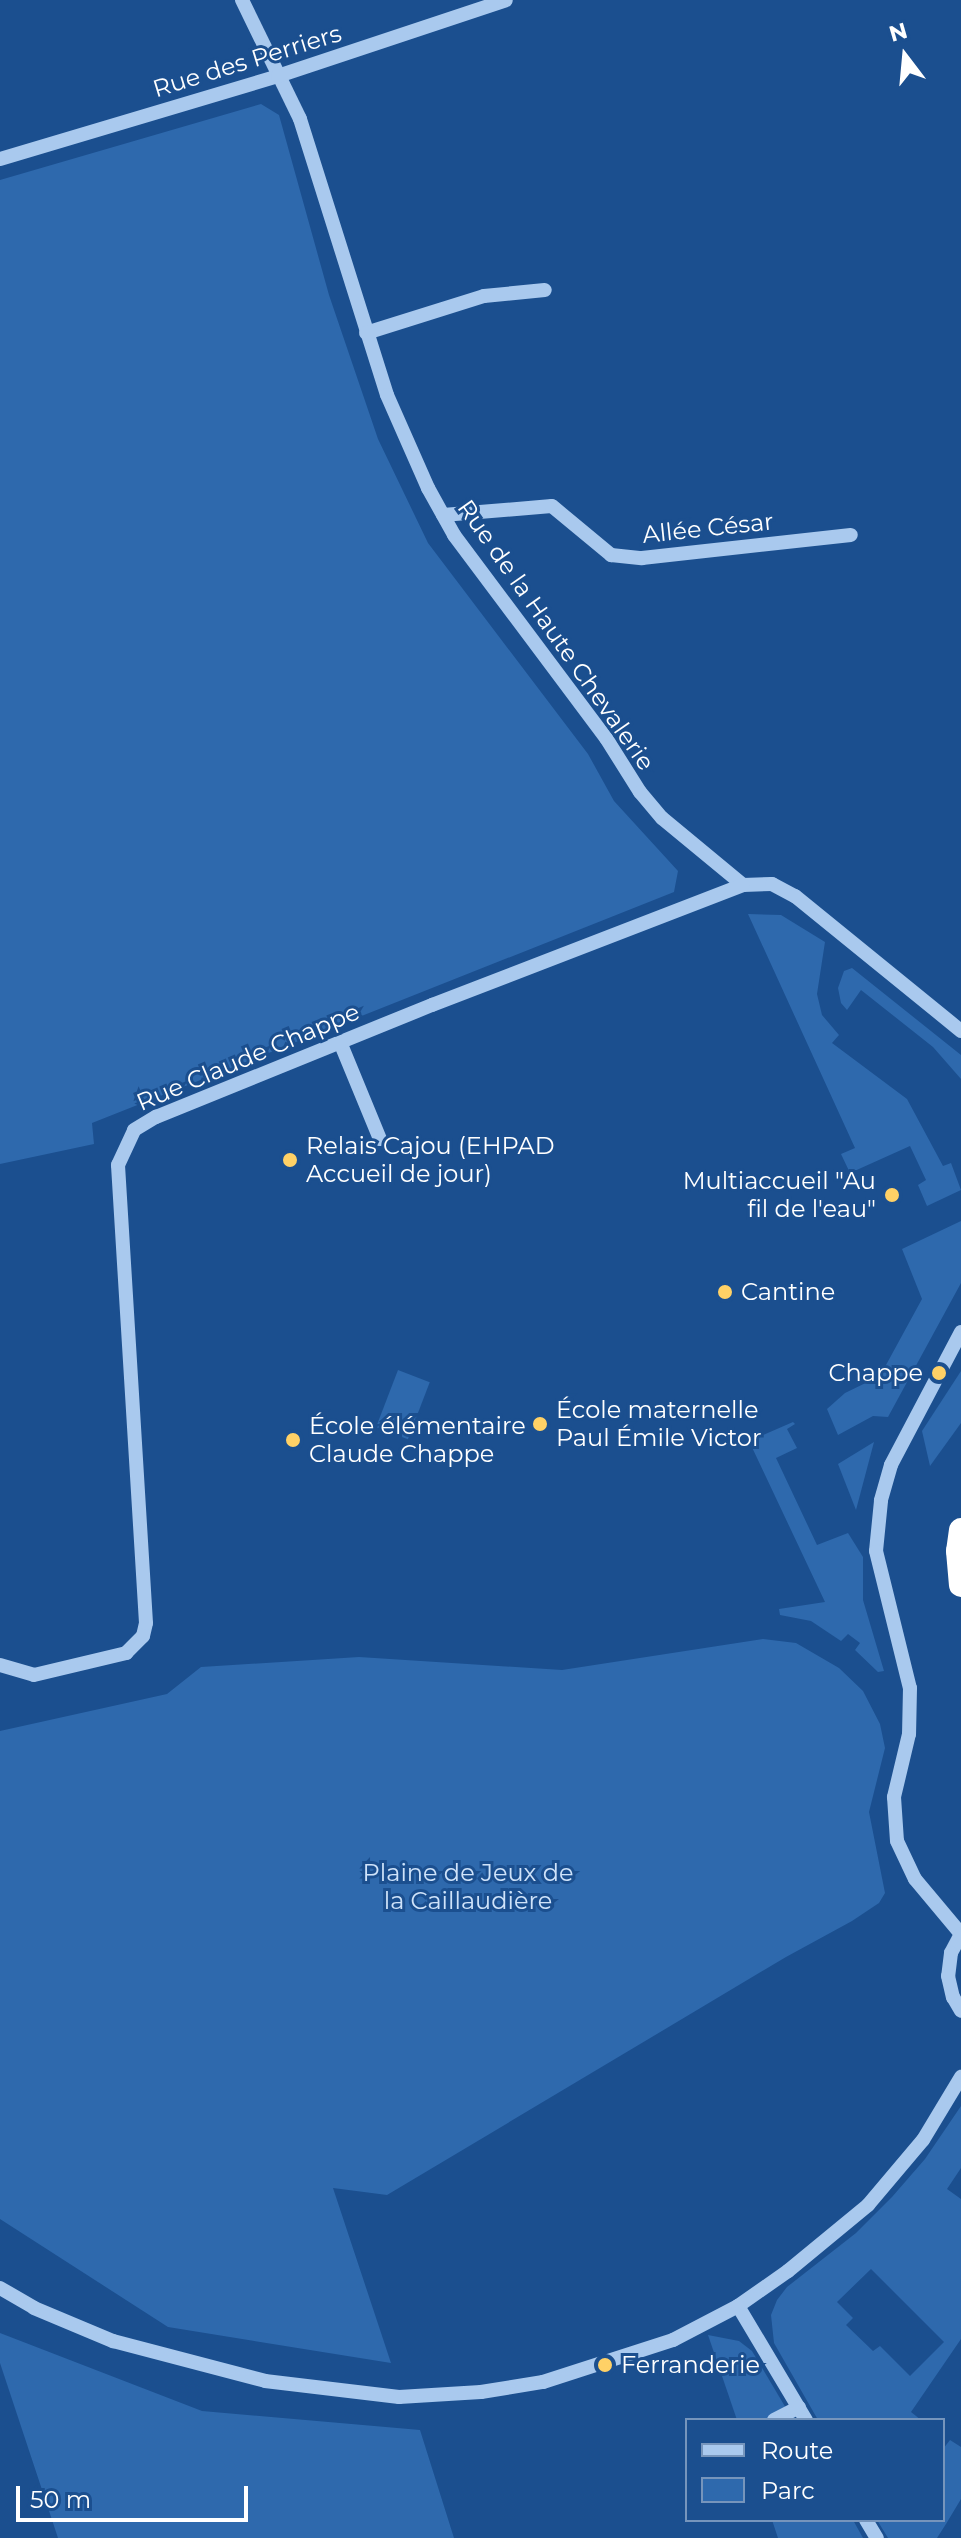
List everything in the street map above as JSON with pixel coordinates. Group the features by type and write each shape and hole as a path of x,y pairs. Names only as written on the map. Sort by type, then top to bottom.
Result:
{"highway":[{"path":"961,1530 958,1551 961,1585"}],"street":[{"name":"Rue de la Haute Chevalerie","path":"242,0 300,119 366,333 405,439 454,535 606,738 640,792 662,818 743,885"},
{"name":"Rue des Perriers","path":"0,159 278,76 506,0"},
{"path":"366,333 484,296 545,290"},
{"name":"Allée César","path":"443,515 552,506 611,555 642,558 851,535"},
{"path":"743,885 772,884 795,896 961,1031"},
{"name":"Rue Claude Chappe","path":"0,1665 34,1675 126,1653 143,1636 146,1623 118,1165 123,1147 134,1130 156,1117 340,1042 743,885"},
{"path":"340,1042 380,1139"},
{"path":"961,1332 891,1465 881,1501 876,1551 910,1688 909,1734 894,1797 897,1841 915,1879 961,1934 951,1953 948,1976 953,1997 961,2011"},
{"path":"0,2288 34,2308 113,2341 197,2366 265,2381 399,2397 481,2392 543,2382 673,2340 738,2306 831,2238 868,2205 923,2140 961,2077"},
{"path":"738,2306 803,2414"}],"green space":[{"path":"261,104 279,115 329,295 378,439 428,543 588,754 614,801 678,871 674,892 92,1123 94,1144 0,1164 0,180"},
{"path":"748,914 781,915 825,942 817,994 822,1015 839,1035 832,1043 907,1099 943,1166 951,1163 961,1190 927,1206 918,1185 926,1180 910,1146 850,1173 841,1154 855,1148"},
{"path":"852,968 961,1055 961,1079 933,1047 861,990 847,1010 841,1003 838,988 844,971"},
{"path":"961,1221 961,1283 888,1417 873,1416 838,1435 827,1409 845,1393 880,1376 922,1299 902,1249"},
{"path":"398,1370 430,1382 408,1439 376,1427"},
{"path":"961,1371 961,1423 930,1466 922,1431"},
{"path":"793,1422 795,1424 787,1429 797,1448 776,1458 817,1545 848,1533 863,1557 863,1600 884,1671 878,1672 855,1650 860,1643 848,1634 841,1641 811,1621 780,1615 779,1609 825,1602 749,1441"},
{"path":"874,1442 856,1510 838,1464"},
{"name":"Plaine de Jeux de la Caillaudière","path":"763,1639 796,1643 839,1668 863,1691 880,1724 885,1748 869,1812 885,1893 879,1903 852,1921 786,1957 387,2195 333,2188 391,2363 168,2327 0,2219 0,1731 167,1694 201,1667 359,1657 562,1670"},
{"path":"961,2106 961,2168 947,2189 961,2199 961,2339 911,2412 918,2418 817,2418 774,2343 771,2315 787,2287 856,2233 925,2159","holes":["871,2269 944,2342 910,2376 880,2346 873,2351 846,2325 853,2318 837,2302"]},
{"path":"0,2333 202,2411 420,2430 454,2538 58,2538 0,2363"},
{"path":"708,2335 739,2341 752,2351 792,2418 736,2418"},
{"path":"950,2440 961,2447 961,2499 946,2524 937,2538 888,2538 878,2522 945,2522 945,2446"},
{"path":"773,2522 854,2522 863,2538 778,2538"}],"place":[{"name":"Relais Cajou (EHPAD Accueil de jour)","path":"290,1160"},
{"name":"Multiaccueil \"Au fil de l'eau\"","path":"892,1195"},
{"name":"Cantine","path":"725,1292"},
{"name":"Chappe","path":"939,1373"},
{"name":"École maternelle Paul Émile Victor","path":"540,1424"},
{"name":"École élémentaire Claude Chappe","path":"293,1440"},
{"name":"Ferranderie","path":"605,2365"}]}
